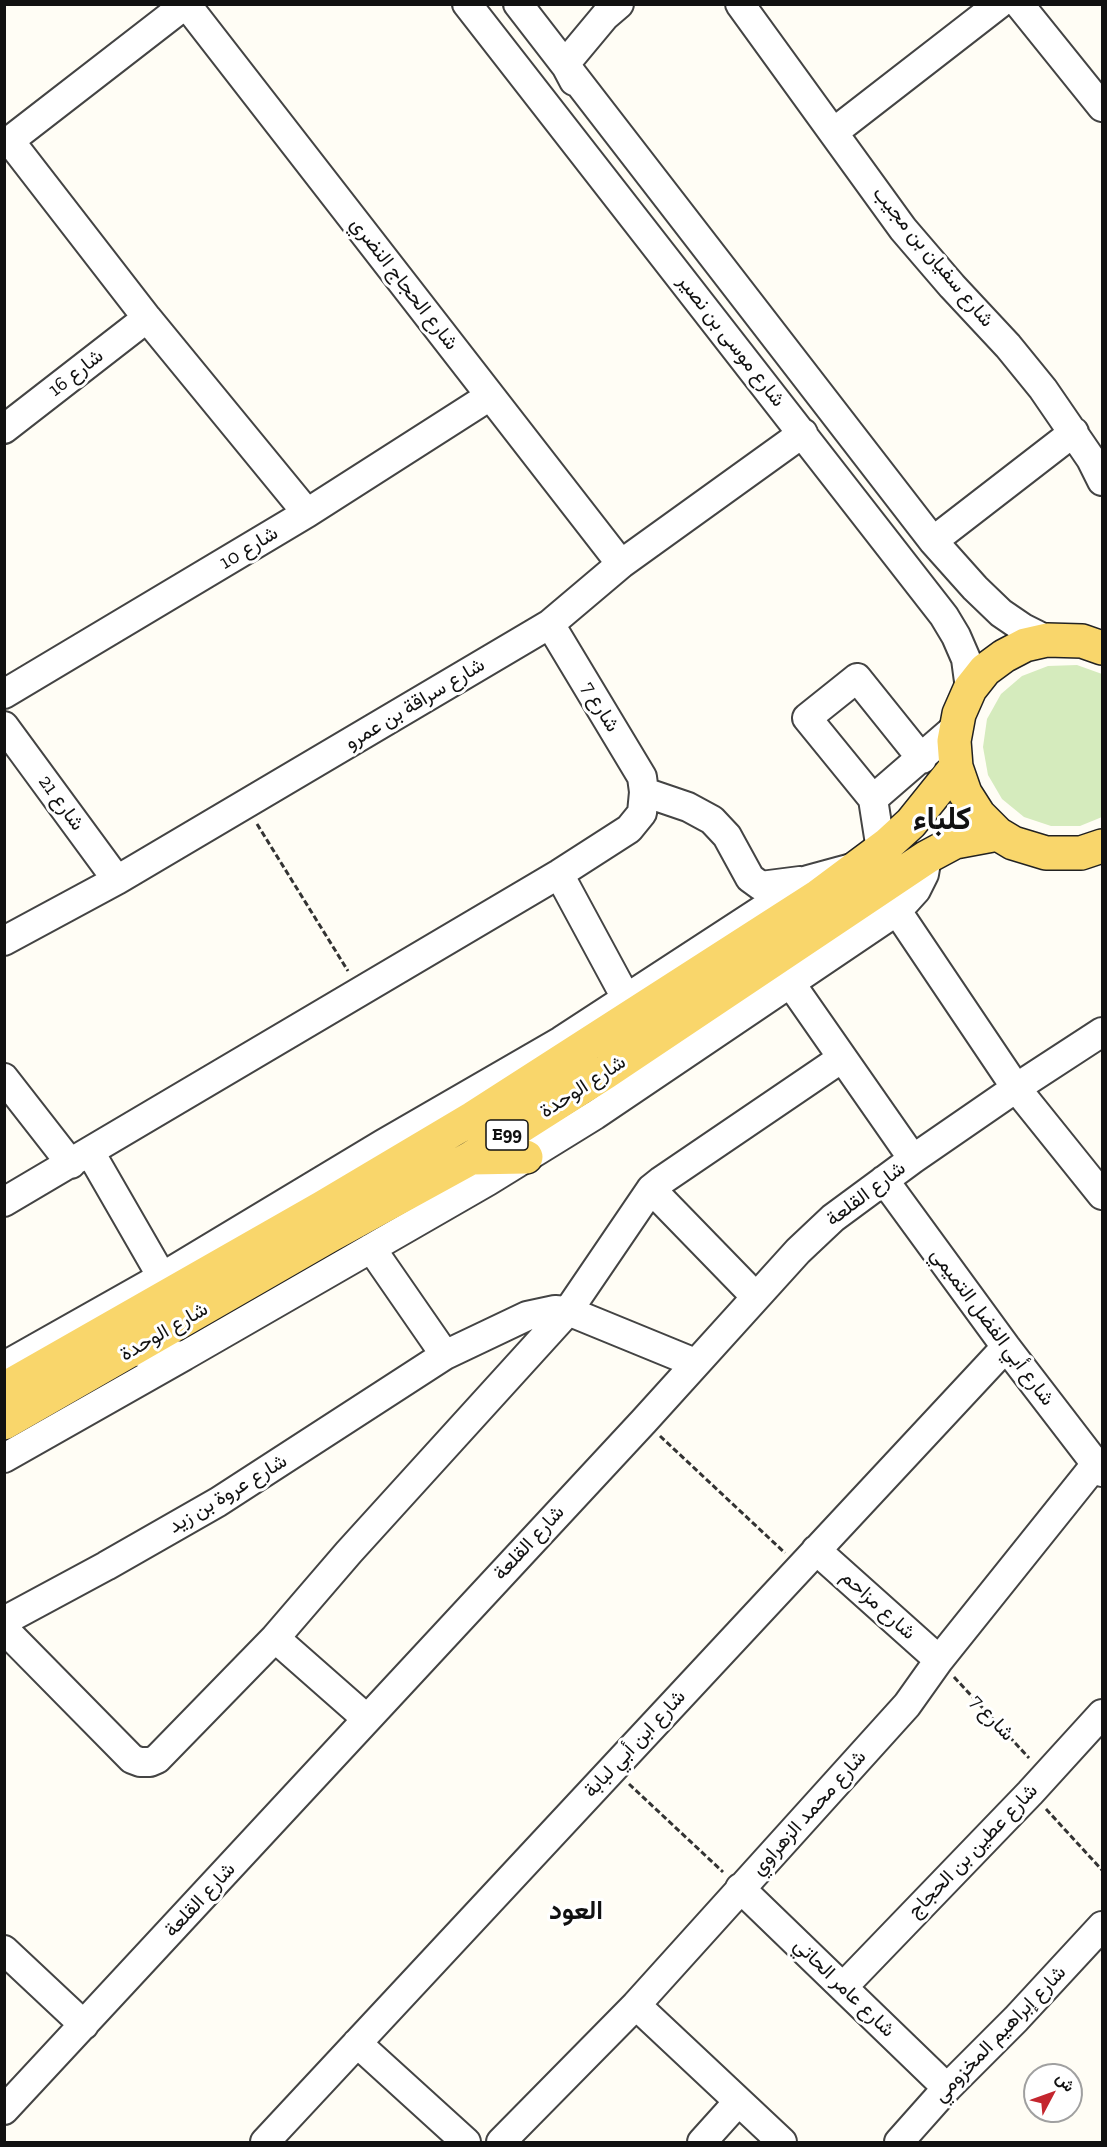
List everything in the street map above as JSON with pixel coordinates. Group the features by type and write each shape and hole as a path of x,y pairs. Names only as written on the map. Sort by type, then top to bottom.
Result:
{"main road":[{"path":"1095,853 1046,853 1013,843 998,834 979,815 969,800 956,767 954,748 959,714 970,689 985,670 1004,656 1024,645 1047,640 1082,641 1101,646"},
{"name":"شارع الوحدة","path":"4,1389 323,1207 473,1118 817,897 870,858 911,823 956,767"},
{"name":"شارع الوحدة","path":"4,1423 329,1236 471,1158 646,1046 927,857 955,842 998,834"},
{"path":"383,1144 438,1138"},
{"path":"471,1158 526,1157"}],"street":[{"path":"186,4 7,143 307,513"},
{"name":"شارع الحجاج النضري","path":"186,4 621,564"},
{"name":"شارع موسى بن نصير","path":"467,4 945,616 957,636 966,659 970,689"},
{"name":"شارع موسى بن نصير","path":"518,4 933,541 1001,613 1047,640"},
{"path":"512,62 556,110 565,117 574,119 579,117 586,103 565,64 605,16 619,4"},
{"name":"شارع سفيان بن مجيب","path":"740,4 903,229 1008,346 1043,390 1074,432 1102,481"},
{"path":"834,132 999,4"},
{"path":"1019,4 1102,107"},
{"name":"شارع 16","path":"4,429 147,318"},
{"name":"شارع 10","path":"4,694 307,513 490,396"},
{"path":"933,541 1074,432"},
{"name":"شارع سراقة بن عمرو","path":"4,941 117,880 550,624 621,564 803,433"},
{"name":"شارع 7","path":"550,624 642,777 645,792"},
{"path":"4,1202 559,874 628,829 642,813 645,792 688,807 712,820 727,837 750,878 761,886 808,880 870,858 873,799 807,718 856,678 922,759"},
{"name":"شارع 21","path":"4,726 117,880"},
{"path":"873,799 956,728"},
{"path":"4,1458 371,1248 595,1115 897,911 916,890 924,874 927,857"},
{"path":"559,874 626,998"},
{"path":"4,1366 162,1277 383,1144 561,1041 808,880"},
{"path":"897,911 1016,1088 1102,1195"},
{"path":"791,984 913,1159"},
{"name":"شارع القلعة","path":"4,2110 644,1421 798,1251 824,1226 913,1159 1102,1032"},
{"path":"4,1629 132,1759 150,1762 157,1759 274,1638 568,1311 651,1190 842,1058"},
{"path":"4,1078 80,1158 162,1277"},
{"name":"شارع أبي الفضل التميمي","path":"884,1180 1006,1347 1099,1468"},
{"path":"651,1190 756,1297"},
{"path":"371,1248 445,1355"},
{"name":"شارع عروة بن زيد","path":"4,1621 218,1502 445,1355 527,1316 555,1310 568,1311"},
{"path":"568,1311 695,1363"},
{"name":"شارع ابن أبي لبابة","path":"265,2142 1006,1347"},
{"path":"132,1351 184,1356"},
{"name":"شارع محمد الزهراوي","path":"501,2142 636,2005 907,1705 939,1660 1099,1468"},
{"name":"شارع مزاحم","path":"808,1559 939,1660"},
{"path":"274,1638 367,1719"},
{"name":"شارع عطين بن الحجاج","path":"843,1987 1102,1714"},
{"name":"شارع عامر الحاتي","path":"740,1888 947,2088"},
{"name":"شارع إبراهيم المخزومي","path":"903,2141 947,2088 1016,2019 1102,1926"},
{"path":"4,1950 84,2025"},
{"path":"636,2005 782,2142"},
{"path":"357,2043 466,2142"},
{"path":"702,2142 738,2102"}],"path":[{"path":"245,804 361,992"},
{"path":"644,1421 808,1559"},
{"name":"شارع 7","path":"939,1660 1102,1870"},
{"path":"613,1769 740,1888"}],"green space":[{"path":"1077,665 1102,674 1102,817 1080,826 1051,826 1024,817 1002,799 988,775 983,747 987,719 1001,694 1022,676 1048,666"}],"district":[{"name":"كلباء","path":"942,820"},
{"name":"العود","path":"576,1912"}]}
